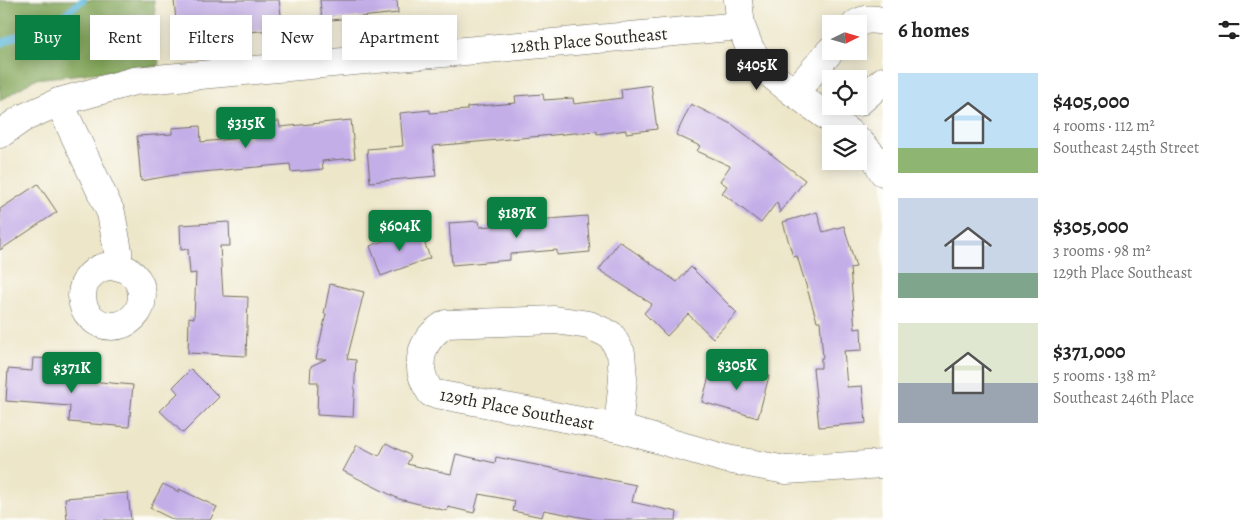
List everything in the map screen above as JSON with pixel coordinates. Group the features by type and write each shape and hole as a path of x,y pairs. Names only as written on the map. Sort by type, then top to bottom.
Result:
{"street":[{"path":"739,13 750,49 764,69 794,93 847,120"},
{"name":"128th Place Southeast","path":"0,134 23,118 59,102 134,81 739,13"},
{"path":"868,19 883,21"},
{"path":"794,93 822,60"},
{"path":"867,95 883,81"},
{"path":"59,102 111,213 118,251 118,266"},
{"path":"867,149 876,159 883,172"},
{"name":"129th Place Southeast","path":"618,428 623,379 621,353 611,335 589,325 556,320 446,324 437,329 422,350 420,359 421,374 431,393 618,428 727,460 786,470 883,464"}],"green space":[{"path":"0,0 154,0 155,15 90,15 90,60 159,60 159,66 35,79 0,101"}],"building":[{"path":"174,0 279,0 281,15 262,15 262,31 252,32 252,15 175,15"},
{"path":"320,0 397,0 398,13 342,15 342,19 332,20 332,15 321,15"},
{"path":"651,85 657,129 626,133 626,130 597,134 597,131 433,146 436,176 370,182 367,149 403,146 400,113 430,110 430,113 467,110 467,107 516,103 515,96 543,94 544,100 573,98 574,104 622,98 621,89"},
{"path":"691,104 733,125 805,180 780,213 777,202 761,223 722,193 727,186 720,181 730,166 697,151 700,146 676,135"},
{"path":"351,120 355,158 322,161 323,169 291,172 290,164 180,174 141,181 137,136 172,134 172,128 200,126 201,142 251,137 250,124 279,121 280,127"},
{"path":"38,184 57,212 0,250 0,209"},
{"path":"817,212 823,232 844,226 856,267 850,268 855,329 861,328 862,350 844,351 847,387 862,386 866,423 819,427 813,368 821,368 821,358 823,358 820,321 817,321 797,256 793,257 783,222"},
{"path":"587,216 590,252 557,255 557,250 510,254 510,260 452,265 449,223 479,221 480,227"},
{"path":"229,222 230,246 220,246 223,296 248,297 246,356 188,353 189,317 194,318 196,273 190,274 188,249 181,250 180,225"},
{"path":"419,227 430,258 381,276 370,246"},
{"path":"619,241 677,282 691,267 737,313 713,338 688,314 667,336 644,313 652,304 599,270"},
{"path":"330,284 364,292 347,359 356,360 353,417 317,415 318,382 310,382 311,366 326,359 316,359 326,314 324,314"},
{"path":"33,358 58,359 57,378 133,385 129,427 69,422 70,406 6,401 8,369 32,371"},
{"path":"191,369 219,397 183,433 160,411 178,393 173,387"},
{"path":"711,369 737,375 739,369 769,376 758,418 702,402"},
{"path":"386,443 411,456 407,464 451,474 456,454 495,463 496,457 636,485 632,502 677,512 676,520 596,520 544,510 542,517 513,511 515,501 479,494 474,513 448,507 447,511 399,499 343,471 357,445 379,456"},
{"path":"163,484 179,492 179,489 217,507 210,520 174,520 150,508"},
{"path":"128,493 131,520 67,520 65,498"}],"waterway":[{"path":"0,44 37,27 53,23 83,0"}]}
